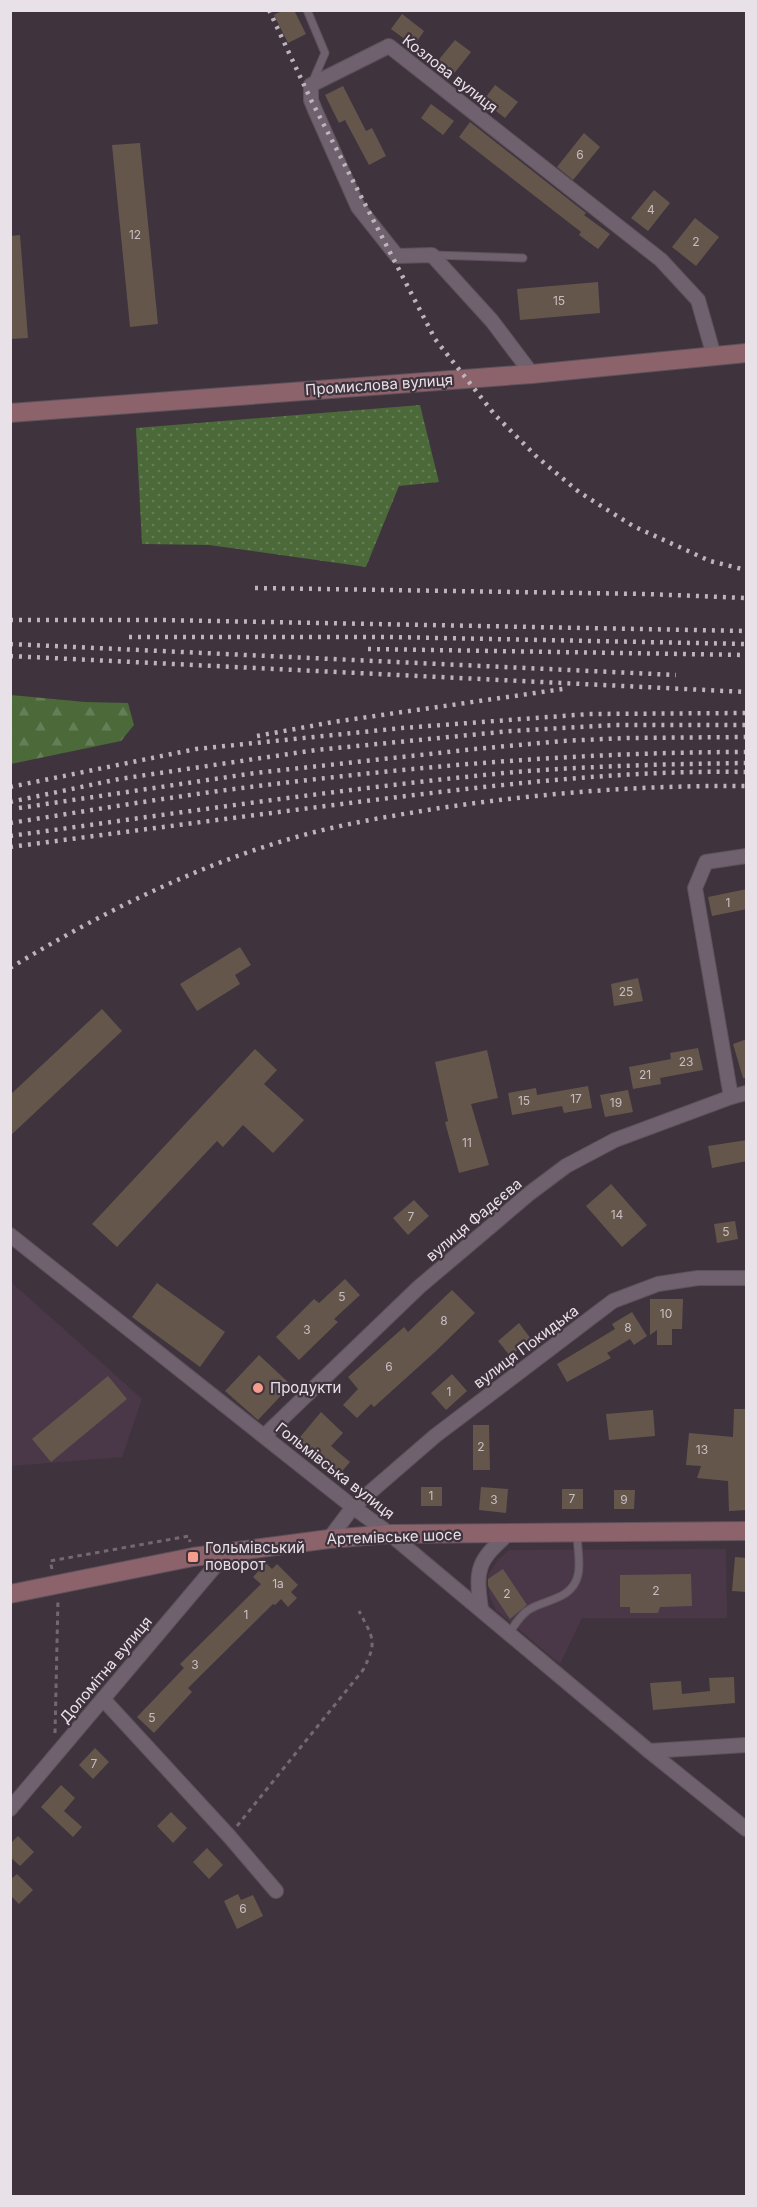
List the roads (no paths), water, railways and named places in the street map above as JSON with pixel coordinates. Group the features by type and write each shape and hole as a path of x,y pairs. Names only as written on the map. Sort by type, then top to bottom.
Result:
{"main road":[{"name":"Промислова вулиця","path":"10,412 532,374 747,353"},
{"name":"Артемівське шосе","path":"10,1594 194,1557 329,1539 390,1534 747,1531"}],"street":[{"name":"Козлова вулиця","path":"311,85 389,46 661,260 699,300 714,356"},
{"path":"311,85 311,100 358,207 397,256 432,255 492,321 532,374"},
{"path":"731,1097 695,888 706,862 747,856"},
{"name":"вулиця Фадєєва","path":"264,1436 419,1287 530,1193 566,1166 615,1140 747,1093"},
{"name":"Гольмівська вулиця","path":"10,1235 352,1507 390,1534 649,1752 747,1829"},
{"name":"вулиця Покидька","path":"329,1539 352,1507 435,1436 613,1301 658,1284 698,1278 747,1278"},
{"path":"481,1609 477,1581 480,1566 490,1551 509,1533"},
{"name":"Доломітна вулиця","path":"10,1809 227,1552"},
{"path":"103,1699 229,1836 276,1891"},
{"path":"649,1752 747,1744"}],"lane":[{"path":"307,10 325,53 311,85"},
{"path":"432,255 523,258"},
{"path":"509,1633 525,1612 563,1596 578,1577 577,1533"}],"railway":[{"path":"269,10 311,100 435,339 495,415 537,457 579,492 633,526 710,561 746,570"},
{"path":"255,588 647,594 746,598"},
{"path":"10,620 161,620 746,631"},
{"path":"129,637 389,637 746,644"},
{"path":"10,644 676,675"},
{"path":"368,649 746,655"},
{"path":"10,656 746,692"},
{"path":"257,736 333,722 563,689"},
{"path":"10,787 196,749 402,728 589,714 746,713"},
{"path":"10,802 119,779 316,750 511,731 615,725 746,725"},
{"path":"19,808 255,773 475,749 627,738 746,737"},
{"path":"10,823 196,794 380,772 563,757 746,752"},
{"path":"10,836 452,778 573,768 746,763"},
{"path":"10,847 528,782 659,773 746,772"},
{"path":"10,968 82,927 194,873 271,845 327,829 375,819 516,798 631,789 746,786"}],"place":[{"name":"Продукти","path":"258,1388"},
{"name":"Гольмівський поворот","path":"193,1557"}]}
